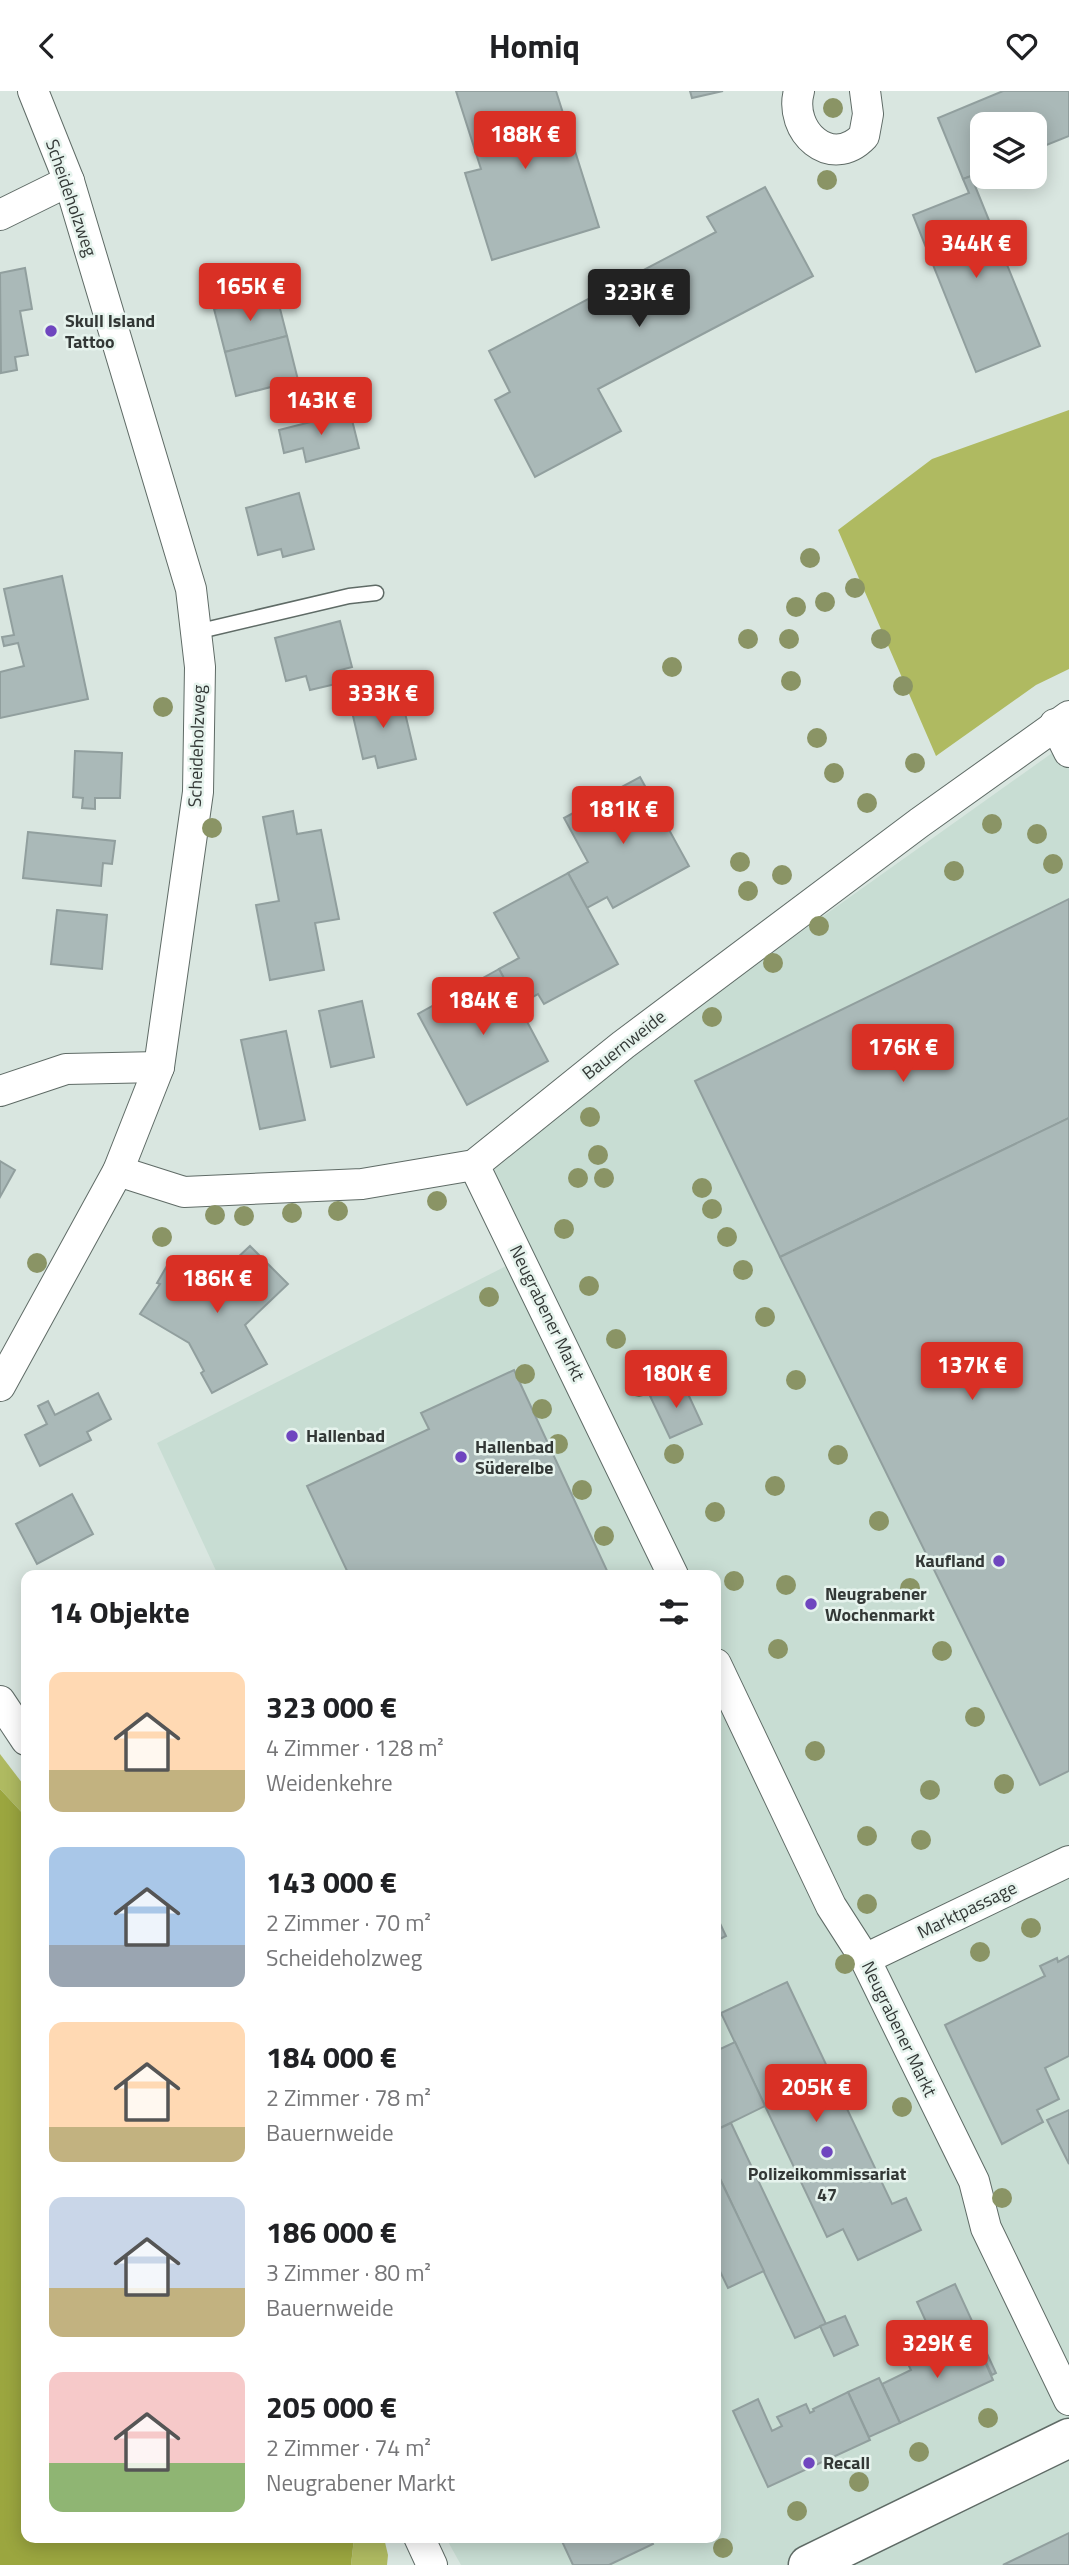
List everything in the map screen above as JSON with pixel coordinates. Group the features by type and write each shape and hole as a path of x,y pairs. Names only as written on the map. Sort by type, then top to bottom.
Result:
{"street":[{"name":"Scheideholzweg","path":"0,1385 118,1171 159,1067 198,792 200,667 191,589 69,181 33,91"},
{"path":"799,91 797,110 808,135 820,146 835,149 853,145 864,136 868,114 865,91"},
{"path":"0,215 69,181"},
{"path":"1062,720 1069,752"},
{"name":"Bauernweide","path":"118,1171 184,1192 362,1184 474,1165 623,1045 919,823 1062,720"},
{"path":"0,1091 66,1069 159,1067"},
{"name":"Neugrabener Markt","path":"474,1165 671,1570"},
{"name":"Neugrabener Markt","path":"721,1675 831,1906 865,1959 974,2181 986,2228 1069,2400"},
{"path":"0,1701 21,1732"},
{"name":"Marktpassage","path":"865,1959 1069,1861"},
{"path":"808,2565 1069,2438"},
{"path":"422,2543 432,2565"}],"lane":[{"path":"196,632 349,596 376,593"}],"shaded area":[{"path":"1069,741 1069,2565 461,2565 449,2543 721,2543 721,1570 216,1570 157,1443 520,1259 474,1165"}],"green space":[{"path":"1069,410 1069,669 1036,685 936,756 838,530 932,459"},
{"path":"0,1754 21,1781 21,1812 0,1789"},
{"path":"0,1789 21,1812 21,2543 353,2543 351,2565 0,2565"},
{"path":"353,2543 385,2543 387,2565 351,2565"}],"building":[{"path":"456,91 556,91 599,227 492,260 465,173 481,169"},
{"path":"690,91 723,91 692,98"},
{"path":"1003,91 1069,91 1069,136 1047,145 1047,112 970,112 970,176 963,179 938,118"},
{"path":"970,176 970,189 976,189 1040,346 976,372 913,215 969,193 963,179"},
{"path":"765,187 813,276 598,389 621,431 535,477 495,400 510,392 489,351 716,232 707,217"},
{"path":"25,268 32,309 20,311 28,355 15,357 17,370 1,373 0,273"},
{"path":"276,293 287,336 225,352 214,309"},
{"path":"287,336 298,380 236,396 225,352"},
{"path":"350,412 359,448 306,462 303,448 284,453 279,430"},
{"path":"299,493 314,549 283,557 281,549 258,555 246,508"},
{"path":"62,576 88,699 0,718 0,672 24,666 18,643 4,646 2,637 14,635 4,589"},
{"path":"340,621 352,667 337,671 340,683 310,690 306,676 286,681 275,638"},
{"path":"400,692 416,759 378,768 375,756 363,759 350,703"},
{"path":"75,751 122,753 120,798 95,798 95,809 82,808 83,798 73,797"},
{"path":"640,777 689,866 613,908 607,897 587,908 568,873 588,862 564,818"},
{"path":"293,811 297,834 321,830 339,919 315,923 324,970 270,980 256,905 279,901 263,817"},
{"path":"28,832 115,841 112,864 103,863 101,886 23,878"},
{"path":"568,873 618,964 544,1004 538,994 518,1005 499,969 519,958 494,913"},
{"path":"1069,899 1069,1118 780,1257 695,1081"},
{"path":"57,910 107,915 102,969 51,964"},
{"path":"499,969 548,1061 467,1105 418,1014"},
{"path":"362,1001 374,1057 331,1067 319,1011"},
{"path":"286,1031 305,1120 260,1129 241,1040"},
{"name":"Kaufland","path":"1069,1118 1069,1771 1040,1785 780,1257"},
{"path":"0,1161 15,1170 0,1197"},
{"path":"250,1246 288,1284 245,1325 267,1364 212,1393 189,1343 140,1314 160,1284 157,1283 168,1264 210,1287"},
{"name":"Hallenbad Süderelbe","path":"514,1370 607,1570 347,1570 307,1486 429,1429 421,1413"},
{"path":"682,1381 702,1424 670,1438 650,1396"},
{"path":"98,1393 111,1419 87,1432 91,1440 40,1466 25,1435 47,1424 38,1406 48,1401 55,1415"},
{"path":"72,1494 93,1534 37,1564 16,1524"},
{"path":"721,1926 726,1936 721,1938"},
{"path":"1069,1956 1069,2056 1045,2068 1059,2099 1037,2110 1043,2122 1002,2144 945,2025 1045,1976 1040,1966"},
{"name":"Polizeikommissariat 47","path":"787,1982 892,2204 906,2198 921,2230 858,2260 843,2229 827,2237 721,2013"},
{"path":"735,2042 765,2106 721,2128 721,2049"},
{"path":"1069,2110 1069,2164 1047,2120"},
{"path":"731,2123 826,2324 795,2338 721,2181 721,2128"},
{"path":"721,2181 764,2271 728,2288 721,2273"},
{"path":"955,2284 996,2373 992,2375 975,2339 945,2353 943,2348 939,2350 917,2302"},
{"path":"845,2316 858,2345 834,2356 820,2326"},
{"path":"975,2339 993,2380 900,2423 882,2384 911,2370 908,2364 943,2348 945,2353"},
{"path":"879,2378 900,2423 869,2437 848,2392"},
{"path":"848,2392 870,2440 768,2487 733,2411 758,2399 772,2431 782,2426 777,2417 806,2404 810,2413"},
{"path":"1069,2533 1069,2565 1003,2565"},
{"path":"563,2543 653,2544 609,2565 573,2565"}],"place":[{"name":"Skull Island Tattoo","path":"51,331"},
{"name":"Hallenbad","path":"292,1436"},
{"name":"Hallenbad Süderelbe","path":"461,1457"},
{"name":"Kaufland","path":"999,1561"},
{"name":"Neugrabener Wochenmarkt","path":"811,1604"},
{"name":"Polizeikommissariat 47","path":"827,2152"},
{"name":"Recall","path":"809,2463"}]}
